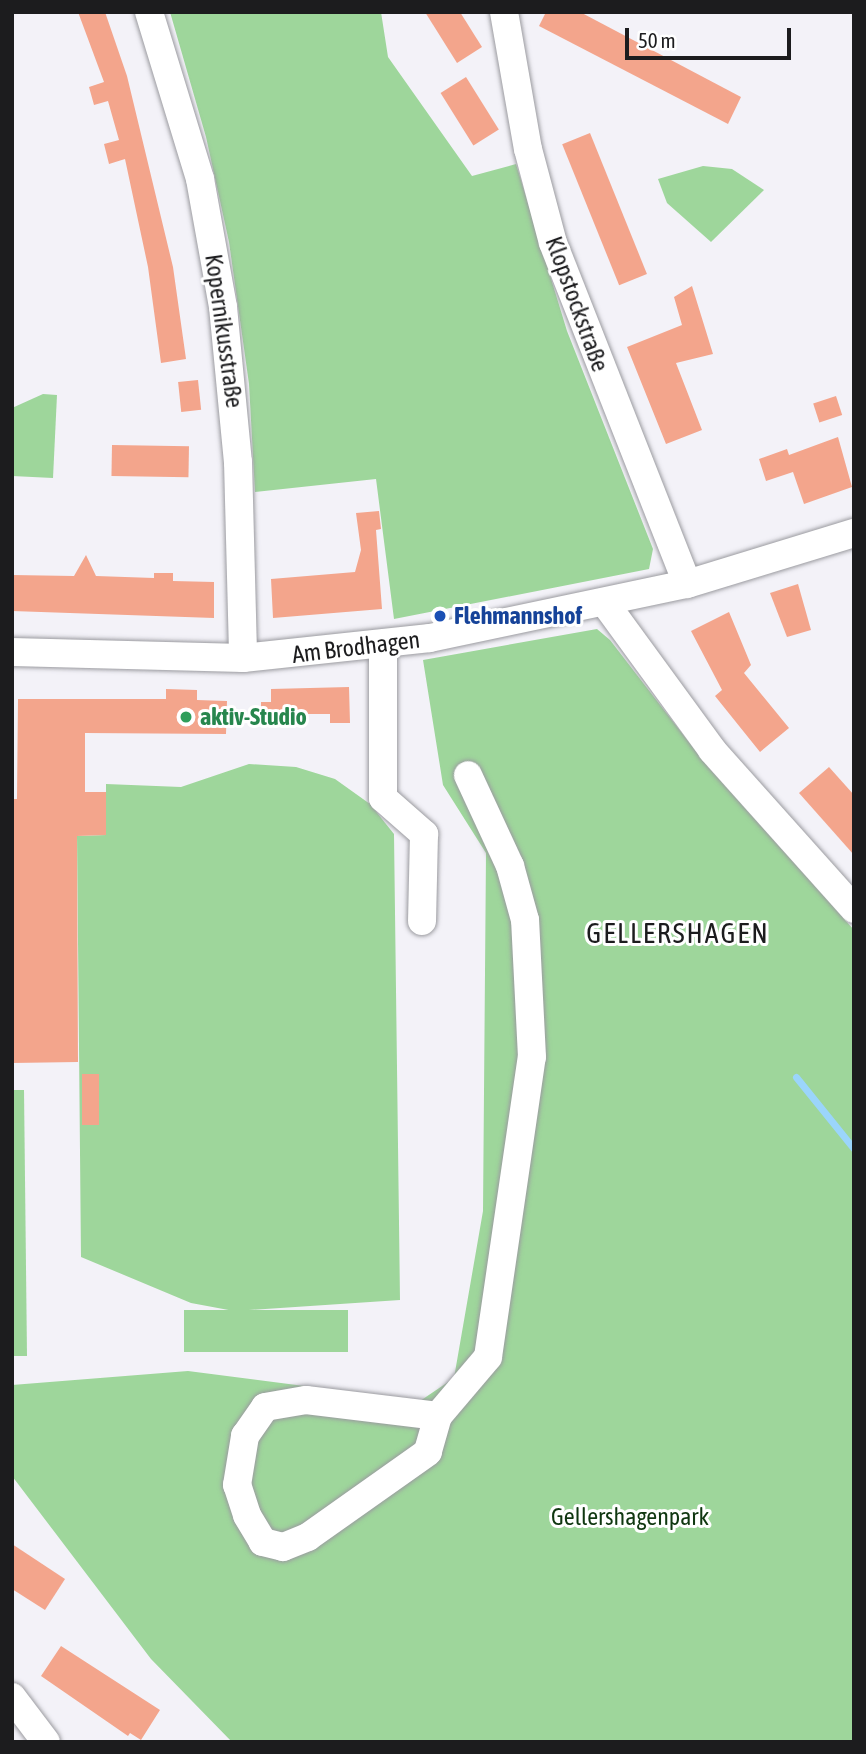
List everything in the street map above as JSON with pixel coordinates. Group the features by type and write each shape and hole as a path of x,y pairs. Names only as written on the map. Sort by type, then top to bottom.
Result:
{"street":[{"name":"Kopernikusstraße","path":"149,12 200,178 223,307 238,462 243,658"},
{"name":"Klopstockstraße","path":"504,12 528,149 553,243 687,584"},
{"name":"Am Brodhagen","path":"12,652 243,658 383,644 606,603 687,584 854,533"},
{"path":"606,603 712,750 854,909"},
{"path":"383,644 383,798 424,834 422,921"},
{"path":"438,1416 306,1400 265,1407 245,1436 237,1485 247,1515 263,1542 283,1547 308,1537 428,1452 438,1416 488,1357 532,1057 525,920 510,866 468,775"},
{"path":"12,1697 47,1742"}],"green space":[{"path":"170,12 381,12 388,57 472,176 516,164 567,331 653,549 649,569 394,619 376,479 255,492 249,384 229,242 206,137"},
{"path":"703,166 732,169 764,190 711,242 667,203 658,179"},
{"path":"43,394 57,395 53,478 12,476 12,408"},
{"name":"Gellershagenpark","path":"597,629 610,640 708,767 854,930 854,1742 232,1742 151,1659 12,1476 12,1385 188,1371 420,1401 454,1378 483,1211 486,853 443,785 423,660"},
{"path":"249,764 296,767 335,779 370,804 394,834 400,1300 234,1311 191,1303 81,1257 77,836 106,835 106,784 181,787"},
{"path":"12,1090 24,1090 27,1356 12,1356"},
{"path":"184,1310 348,1310 348,1352 184,1352"}],"building":[{"path":"78,12 105,12 127,76 173,267 186,359 161,363 148,267 125,159 109,164 104,144 119,140 108,101 94,105 89,87 104,82"},
{"path":"425,12 460,12 482,47 457,63"},
{"path":"546,12 580,12 741,97 728,124 539,26"},
{"path":"466,77 499,130 473,145 441,93"},
{"path":"590,133 647,274 619,285 562,144"},
{"path":"692,286 713,354 676,363 702,430 666,444 627,347 682,325 674,297"},
{"path":"198,380 201,410 181,412 178,382"},
{"path":"836,396 842,415 819,422 813,403"},
{"path":"838,437 852,487 804,504 793,472 766,481 759,459 787,449 789,455"},
{"path":"112,445 189,446 188,477 111,476"},
{"path":"379,511 381,529 376,530 382,609 273,618 271,579 355,572 361,550 356,513"},
{"path":"86,555 96,576 154,578 154,573 173,573 173,581 214,582 214,618 12,611 12,575 74,576"},
{"path":"798,584 811,630 787,637 770,593"},
{"path":"729,612 751,665 744,673 789,728 760,752 715,696 722,690 691,631"},
{"path":"349,687 350,723 330,723 330,714 293,714 294,726 261,727 261,702 271,702 271,689"},
{"path":"166,689 197,690 197,700 227,701 226,734 85,733 85,792 106,792 106,835 77,836 78,1062 12,1063 12,799 17,799 18,699 166,699"},
{"path":"829,767 854,795 854,855 799,793"},
{"path":"82,1074 99,1074 99,1125 82,1125"},
{"path":"12,1544 65,1579 45,1610 12,1589"},
{"path":"61,1646 160,1710 141,1740 130,1733 128,1736 41,1676"}],"waterway":[{"path":"796,1077 854,1149"}],"place":[{"name":"Flehmannshof","path":"440,616"},
{"name":"aktiv-Studio","path":"186,717"}],"district":[{"name":"GELLERSHAGEN","path":"678,933"}]}
